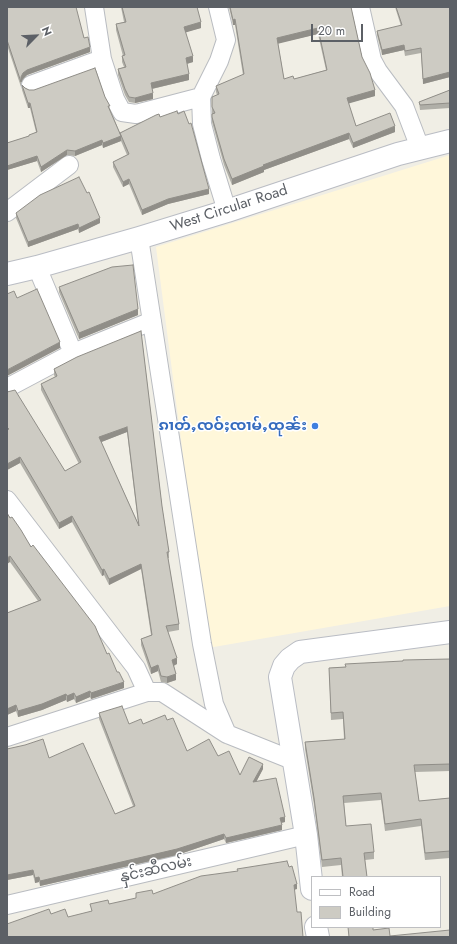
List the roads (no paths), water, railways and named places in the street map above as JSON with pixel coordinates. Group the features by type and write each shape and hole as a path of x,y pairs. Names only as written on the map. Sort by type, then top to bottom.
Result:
{"street":[{"path":"94,7 102,59 115,99 122,112 136,114 201,97"},
{"path":"218,7 226,40 201,97 202,124 227,210"},
{"path":"360,7 372,60 378,71 404,106 420,148"},
{"path":"30,85 102,59"},
{"name":"West Circular Road","path":"7,274 139,238 398,154 450,141"},
{"path":"7,212 69,165"},
{"path":"139,238 202,644 214,704 228,734"},
{"path":"37,267 73,353"},
{"path":"7,388 73,353 152,321"},
{"path":"7,500 136,668 147,692"},
{"path":"311,880 306,835 292,760 280,677 284,666 290,659 300,652 450,632"},
{"path":"7,737 147,692 162,692 228,734 292,760"},
{"name":"နှင်းဆီလမ်း","path":"7,905 306,835"}],"place":[{"name":"ၵၢတ်ႇၸဝ်ႈၸၢမ်ႇထုၼ်း","path":"315,426"}]}
